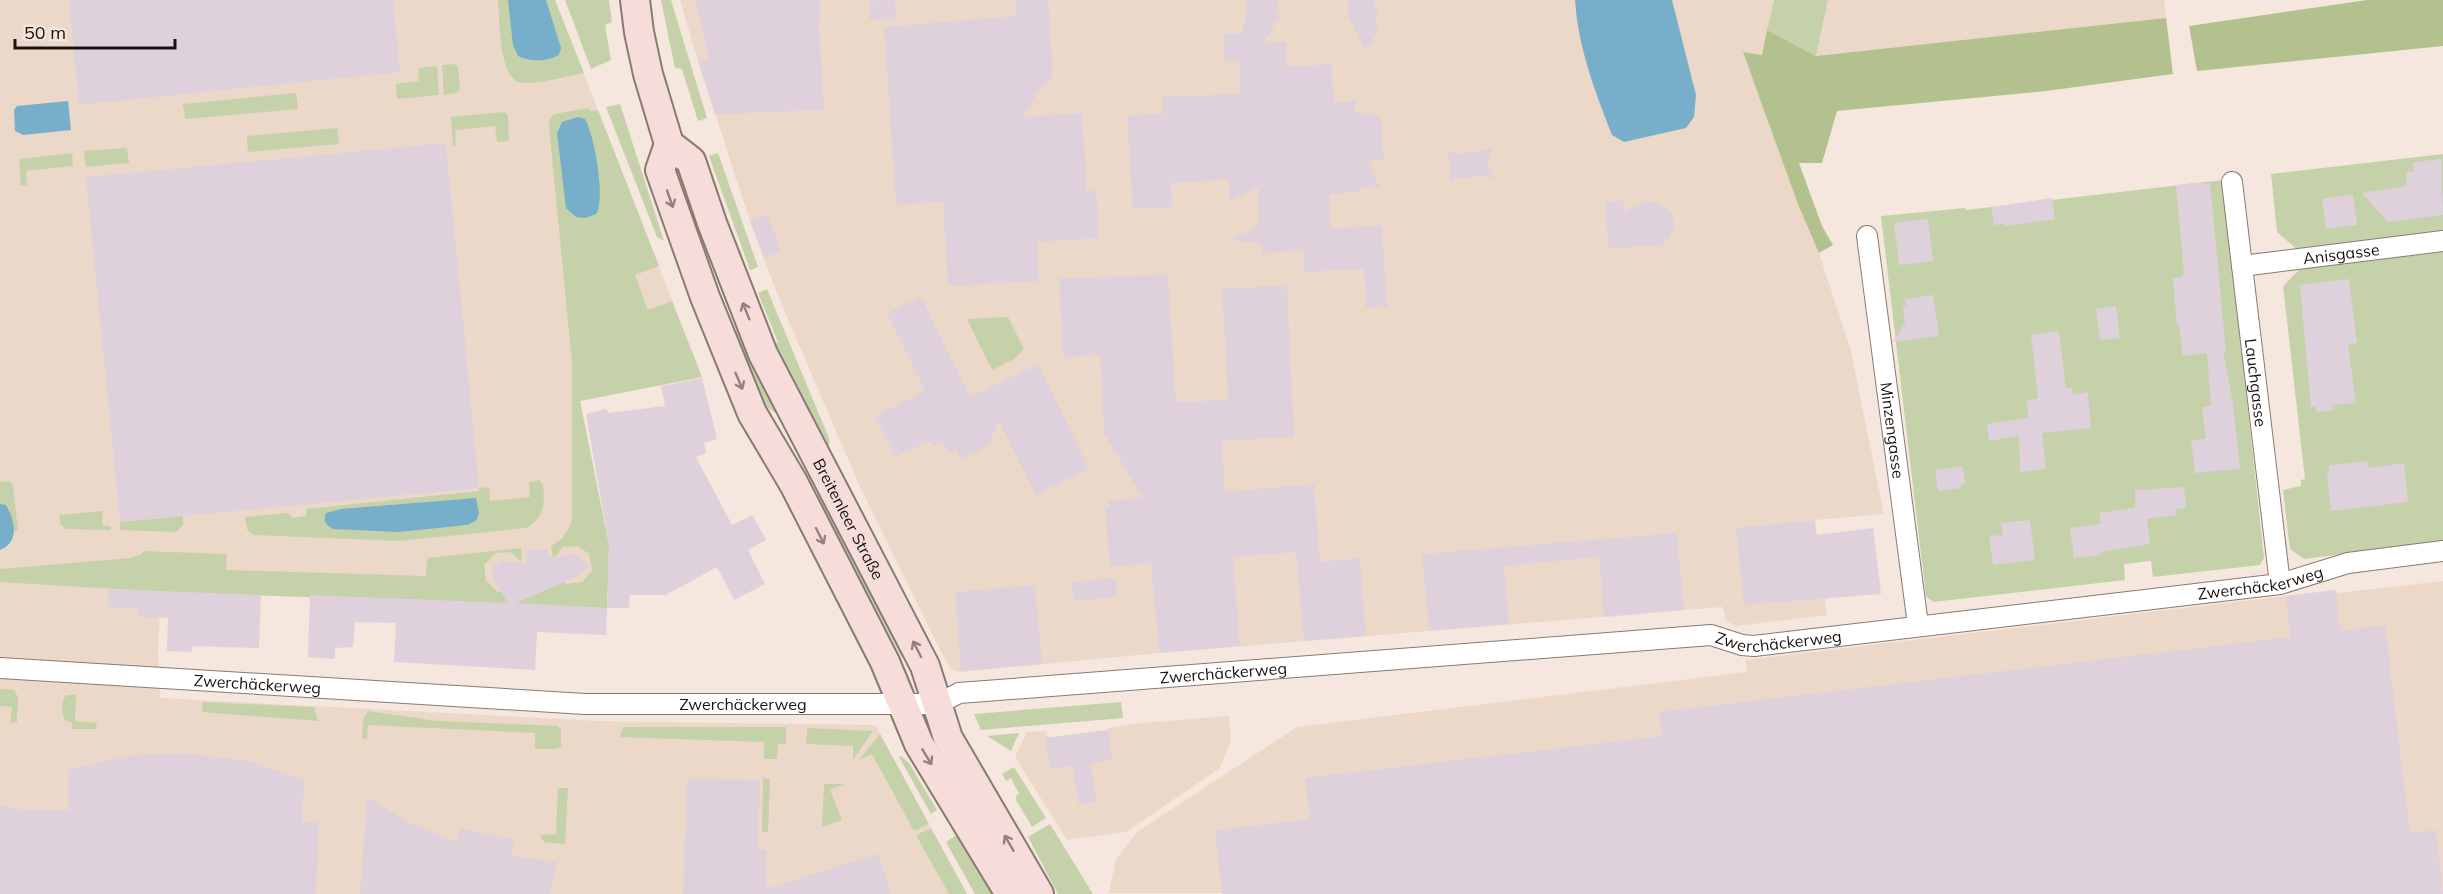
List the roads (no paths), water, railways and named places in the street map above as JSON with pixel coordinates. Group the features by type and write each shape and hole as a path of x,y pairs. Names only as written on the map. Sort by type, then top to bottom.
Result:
{"main road":[{"path":"635,0 648,74 669,144"},
{"name":"Breitenleer Straße","path":"1010,894 919,744 885,662 794,484 752,413 705,297 660,170 669,144 691,161 762,354 926,666 948,738 1038,894"}],"street":[{"name":"Lauchgasse","path":"2232,182 2280,584"},
{"name":"Minzengasse","path":"1867,236 1918,625"},
{"name":"Anisgasse","path":"2241,266 2443,241"},
{"name":"Zwerchäckerweg","path":"0,668 585,704 938,704 958,693 1711,634 1742,645 1755,646 2280,584 2348,563 2443,551"}],"water":[{"path":"508,0 546,0 561,48 559,55 539,60 518,56 513,45"},
{"path":"1575,0 1672,0 1696,95 1694,117 1686,128 1624,142 1612,135 1584,52"},
{"path":"68,101 71,130 23,135 15,131 14,110 17,106"},
{"path":"578,117 585,119 592,138 600,195 596,214 585,218 576,217 566,208 557,133 562,122"},
{"path":"476,498 479,513 476,521 467,525 398,532 333,529 326,524 325,520 326,513 341,509"},
{"path":"0,504 6,505 14,530 11,542 0,550"}]}
